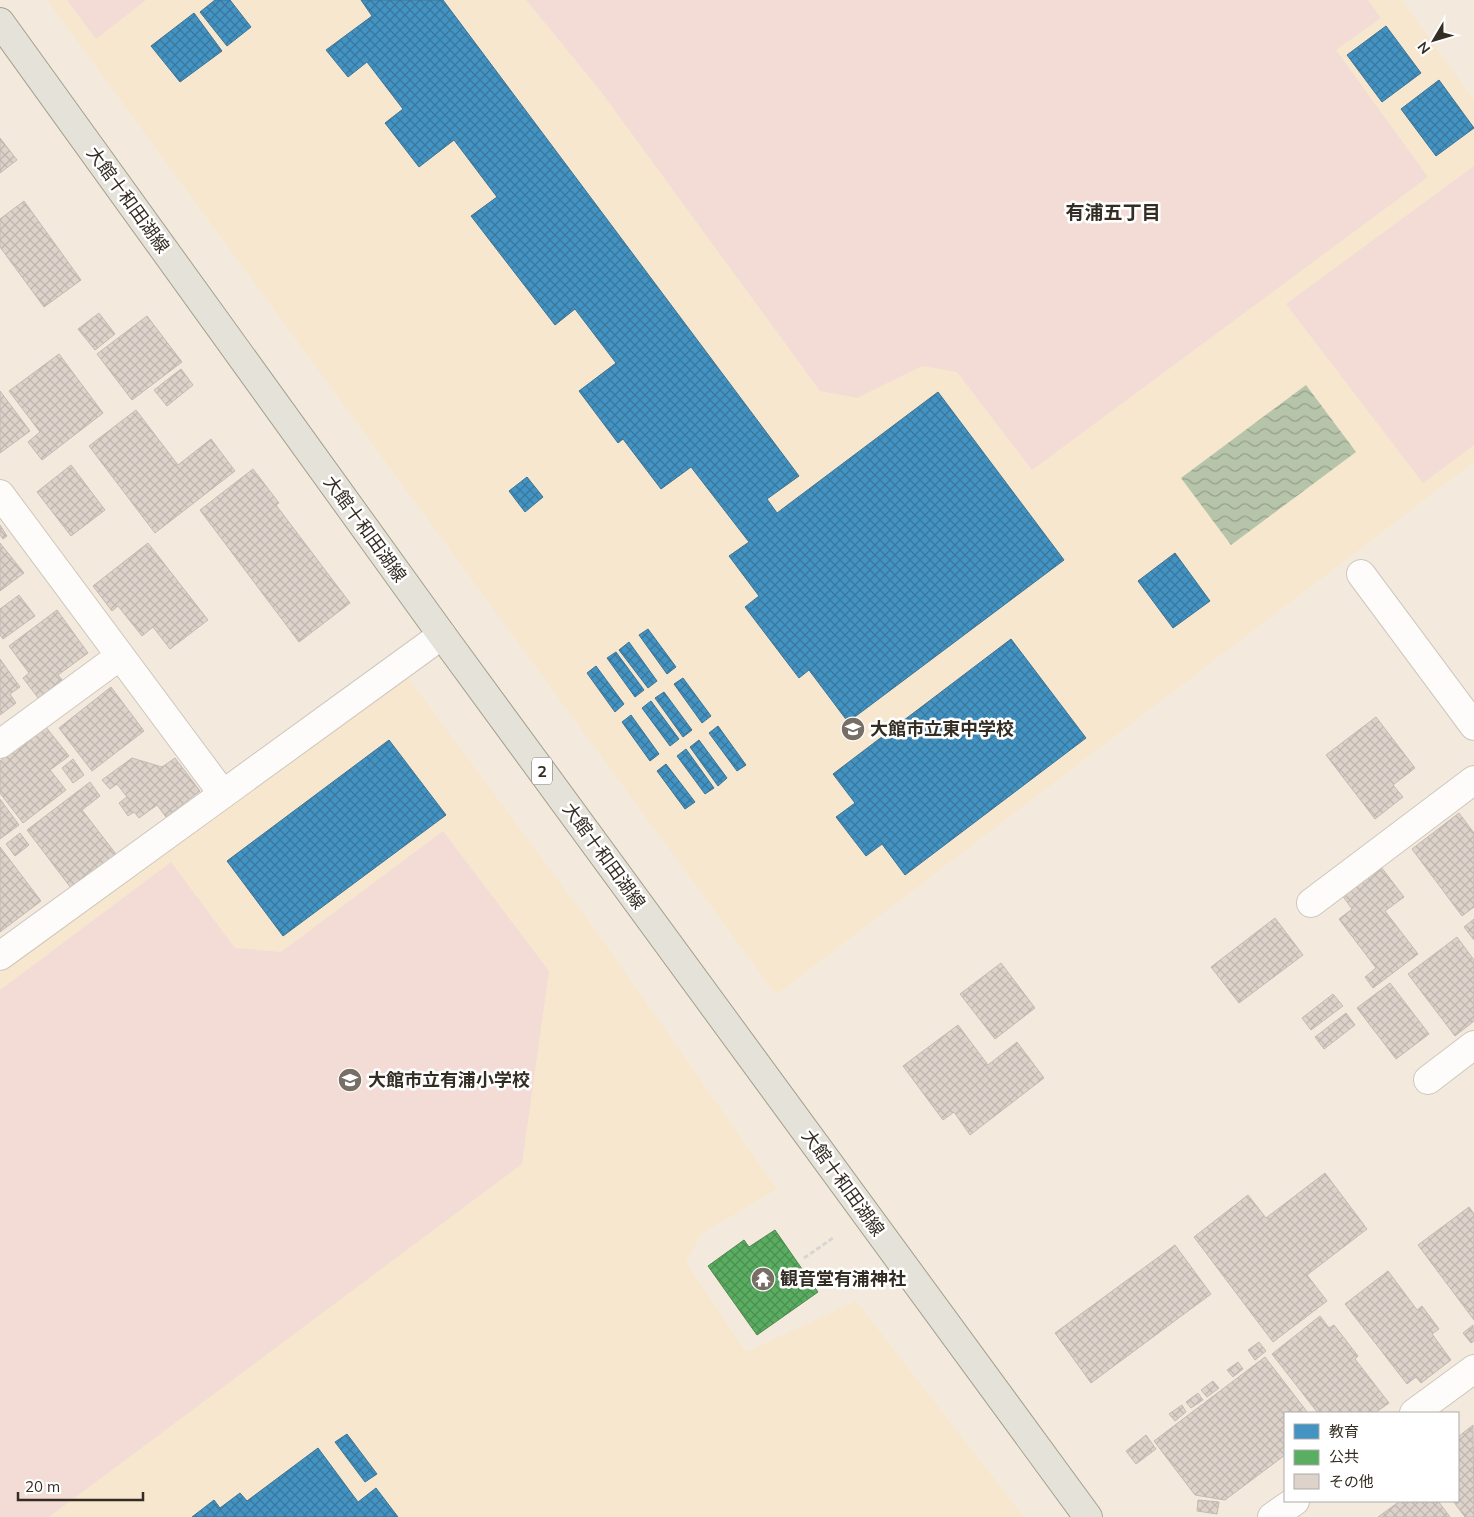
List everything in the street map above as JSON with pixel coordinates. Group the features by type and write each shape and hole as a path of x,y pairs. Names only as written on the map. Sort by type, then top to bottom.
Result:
{"main road":[{"name":"大館十和田湖線","path":"0,22 442,635 1088,1517"}],"street":[{"path":"0,494 223,794"},
{"path":"1361,574 1474,726"},
{"path":"0,956 442,635"},
{"path":"0,744 120,656"},
{"path":"1311,903 1474,780"},
{"path":"1428,1080 1474,1045"},
{"path":"1415,1412 1474,1369"},
{"path":"1272,1517 1293,1502"}],"path":[{"path":"804,1258 833,1238"}],"shaded area":[{"name":"大館市立東中学校","path":"47,0 1402,0 1474,100 1474,462 776,995"},
{"path":"67,0 146,0 96,39"},
{"path":"526,0 1368,0 1381,18 1336,50 1428,177 1032,470 957,372 922,366 857,398 820,391 599,89"},
{"path":"1474,166 1474,445 1423,483 1286,304"},
{"name":"大館市立有浦小学校","path":"406,675 599,935 777,1189 701,1234 686,1262 746,1352 856,1301 1024,1517 0,1517 0,972"},
{"path":"443,831 549,971 522,1164 49,1517 0,1517 0,990 171,862 235,948 281,952"}],"water":[{"path":"1306,385 1356,452 1231,545 1181,478"}],"building: 教育":[{"path":"215,0 230,0 251,27 227,46 200,12"},
{"path":"361,0 443,0 799,476 767,499 777,513 938,392 1064,560 848,722 809,670 799,678 745,607 759,596 729,556 749,542 691,467 661,489 623,439 618,443 579,391 616,363 575,309 555,325 471,216 497,197 454,140 419,167 385,123 403,109 367,62 348,77 326,50 372,16"},
{"path":"194,13 222,51 180,82 151,46"},
{"path":"1386,26 1421,73 1382,102 1347,55"},
{"path":"1439,80 1474,128 1436,156 1401,109"},
{"path":"527,477 543,497 525,512 509,491"},
{"path":"1175,553 1210,601 1173,628 1138,581"},
{"path":"648,629 676,667 667,674 639,635"},
{"path":"1011,639 1086,738 905,875 882,844 866,856 836,817 855,803 833,774"},
{"path":"629,642 657,681 648,688 619,650"},
{"path":"616,652 644,690 635,697 607,658"},
{"path":"596,666 624,704 615,712 587,673"},
{"path":"683,678 711,716 702,723 674,684"},
{"path":"664,692 692,730 683,737 655,698"},
{"path":"651,701 679,739 670,746 642,708"},
{"path":"631,715 659,754 650,761 622,722"},
{"path":"718,726 746,765 737,771 709,733"},
{"path":"389,740 446,815 283,936 227,861"},
{"path":"699,740 727,778 718,786 690,747"},
{"path":"686,749 714,788 705,794 677,756"},
{"path":"666,764 695,802 685,809 657,771"},
{"path":"347,1434 377,1474 365,1482 335,1442"},
{"path":"318,1448 358,1502 376,1488 398,1517 192,1517 214,1500 220,1508 240,1493 247,1501"}],"building: 公共":[{"name":"観音堂有浦神社","path":"775,1230 818,1292 757,1335 708,1266 744,1240 749,1247"}],"building: その他":[{"path":"0,138 17,160 0,173"},
{"path":"24,201 81,280 44,307 0,247 0,219"},
{"path":"99,313 115,334 95,350 78,329"},
{"path":"147,316 182,362 132,400 97,354"},
{"path":"59,354 103,413 42,460 28,442 40,432 9,391"},
{"path":"181,369 193,385 167,406 154,390"},
{"path":"0,391 30,431 0,453"},
{"path":"136,410 178,465 211,439 235,471 155,533 89,446"},
{"path":"71,465 105,510 71,536 37,492"},
{"path":"253,469 279,503 276,505 350,603 299,642 200,510"},
{"path":"0,525 7,536 3,539 0,535"},
{"path":"0,543 24,573 0,591"},
{"path":"148,543 208,620 170,649 153,627 142,636 118,606 112,611 93,586"},
{"path":"19,595 35,616 3,639 0,635 0,609"},
{"path":"57,610 88,653 58,675 63,681 39,699 23,678 29,673 9,646"},
{"path":"0,659 20,687 10,694 16,703 0,715"},
{"path":"111,687 144,731 92,771 59,728"},
{"path":"1376,717 1415,768 1393,785 1403,797 1375,819 1326,755"},
{"path":"45,726 69,756 50,770 66,790 23,823 0,793 0,761"},
{"path":"132,758 162,767 175,758 200,791 166,817 157,805 139,818 134,812 128,816 119,803 127,797 117,784 110,789 102,780"},
{"path":"73,759 84,775 73,783 62,768"},
{"path":"90,782 100,796 82,810 116,854 71,888 27,830"},
{"path":"0,799 19,825 0,839"},
{"path":"1459,813 1474,833 1474,907 1462,916 1412,849"},
{"path":"20,833 29,845 15,856 6,844"},
{"path":"0,847 41,901 0,932"},
{"path":"1381,867 1404,897 1385,911 1418,954 1373,988 1365,977 1376,968 1339,919 1352,909 1337,888"},
{"path":"1275,918 1303,955 1239,1003 1211,967"},
{"path":"1474,919 1474,940 1464,927"},
{"path":"1457,937 1474,960 1474,1021 1455,1036 1408,974"},
{"path":"1001,963 1035,1008 995,1039 960,994"},
{"path":"1390,983 1429,1034 1396,1059 1357,1008"},
{"path":"1333,994 1343,1006 1311,1030 1302,1018"},
{"path":"1346,1013 1355,1025 1324,1049 1315,1037"},
{"path":"958,1025 988,1065 1017,1042 1044,1078 970,1135 954,1112 943,1120 903,1066"},
{"path":"1325,1173 1367,1229 1307,1275 1327,1301 1273,1342 1194,1237 1248,1195 1266,1218"},
{"path":"1469,1207 1474,1214 1474,1320 1418,1245"},
{"path":"1175,1245 1211,1294 1091,1383 1055,1333"},
{"path":"1388,1271 1417,1310 1422,1306 1439,1329 1432,1334 1451,1360 1421,1383 1416,1377 1407,1384 1345,1304"},
{"path":"1320,1316 1329,1328 1334,1325 1358,1356 1355,1359 1389,1403 1376,1412 1317,1412 1272,1354"},
{"path":"1473,1325 1474,1341 1471,1343 1463,1333"},
{"path":"1259,1342 1266,1351 1255,1360 1248,1350"},
{"path":"1265,1357 1307,1412 1284,1412 1284,1456 1225,1500 1195,1495 1154,1441"},
{"path":"1238,1362 1243,1369 1233,1377 1227,1370"},
{"path":"1213,1381 1219,1388 1207,1397 1201,1390"},
{"path":"1198,1393 1203,1400 1191,1408 1186,1402"},
{"path":"1182,1405 1186,1412 1175,1421 1169,1414"},
{"path":"1473,1425 1474,1517 1465,1517 1454,1502 1459,1502 1459,1436"},
{"path":"1146,1435 1156,1449 1136,1464 1126,1451"},
{"path":"1198,1500 1219,1502 1217,1514 1197,1511"},
{"path":"1399,1502 1439,1502 1450,1517 1378,1517"}],"place":[{"name":"大館市立東中学校","path":"853,729"},
{"name":"大館市立有浦小学校","path":"350,1080"},
{"name":"観音堂有浦神社","path":"763,1279"}],"district":[{"name":"有浦五丁目","path":"1113,212"}]}
